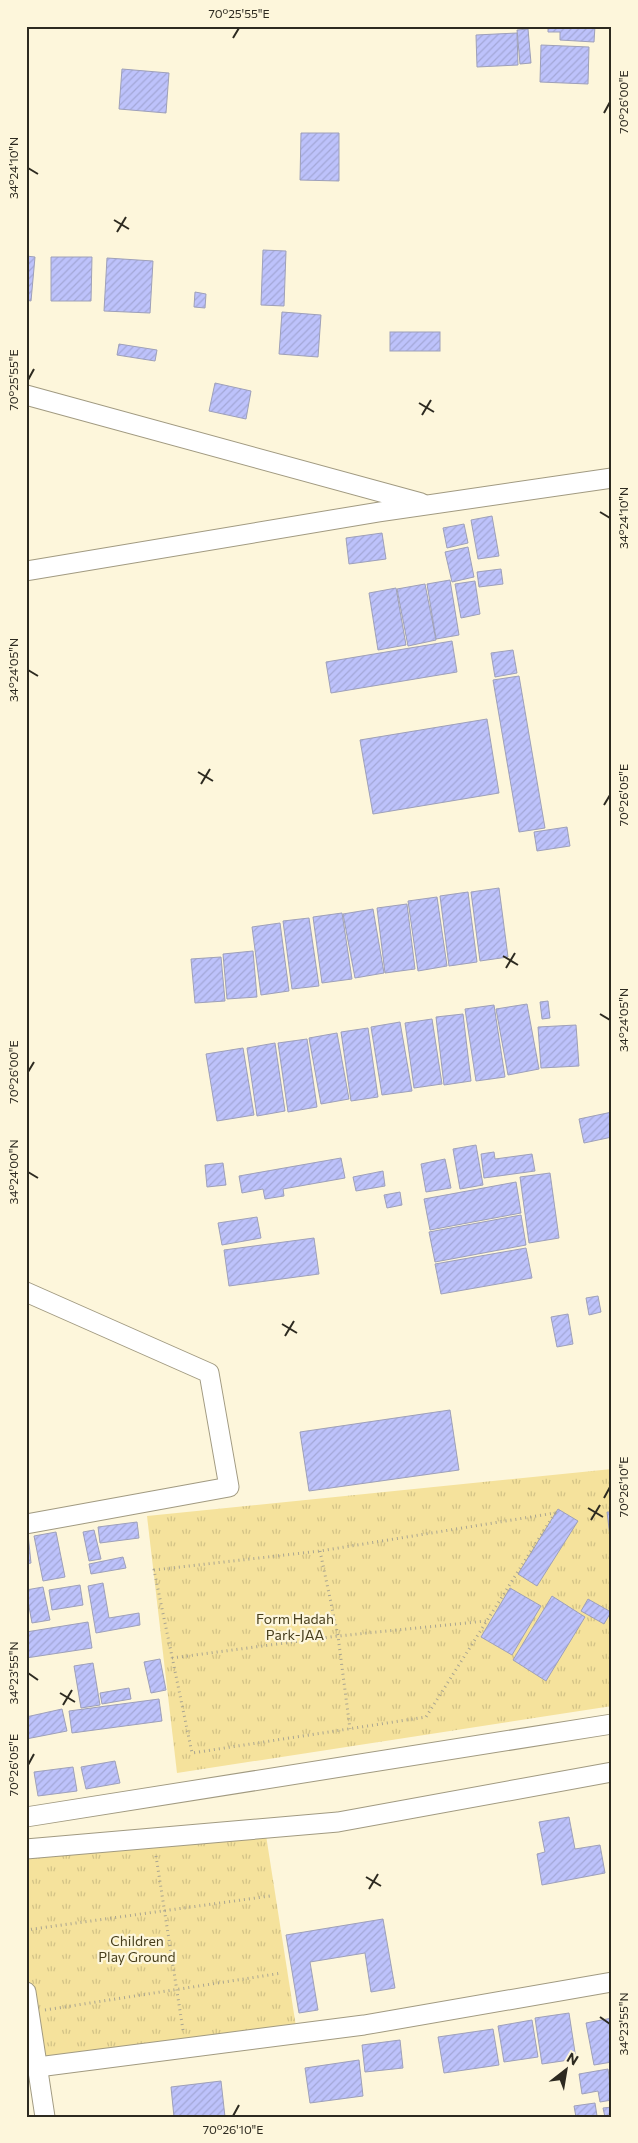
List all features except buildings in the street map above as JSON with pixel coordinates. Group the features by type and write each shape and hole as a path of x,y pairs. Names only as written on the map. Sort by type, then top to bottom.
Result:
{"street":[{"path":"26,395 430,505"},
{"path":"26,571 379,512 612,478"},
{"path":"26,1292 209,1372 230,1487 26,1524"},
{"path":"26,1817 612,1724"},
{"path":"26,1849 338,1822 612,1772"},
{"path":"38,2068 364,2025 612,1982"},
{"path":"26,1992 45,2117"}],"path":[{"path":"554,1513 426,1717 192,1753 154,1570 320,1551 554,1513"},
{"path":"320,1551 338,1636 350,1729"},
{"path":"172,1658 338,1636 486,1621"},
{"path":"154,1838 186,2048"},
{"path":"26,1930 270,1896"},
{"path":"29,2012 282,1973"}],"green space":[{"name":"Form Hadah Park-JAA","path":"612,1469 612,1706 177,1773 147,1516"},
{"name":"Children Play Ground","path":"265,1829 297,2033 38,2067 26,1951 26,1857"}]}
